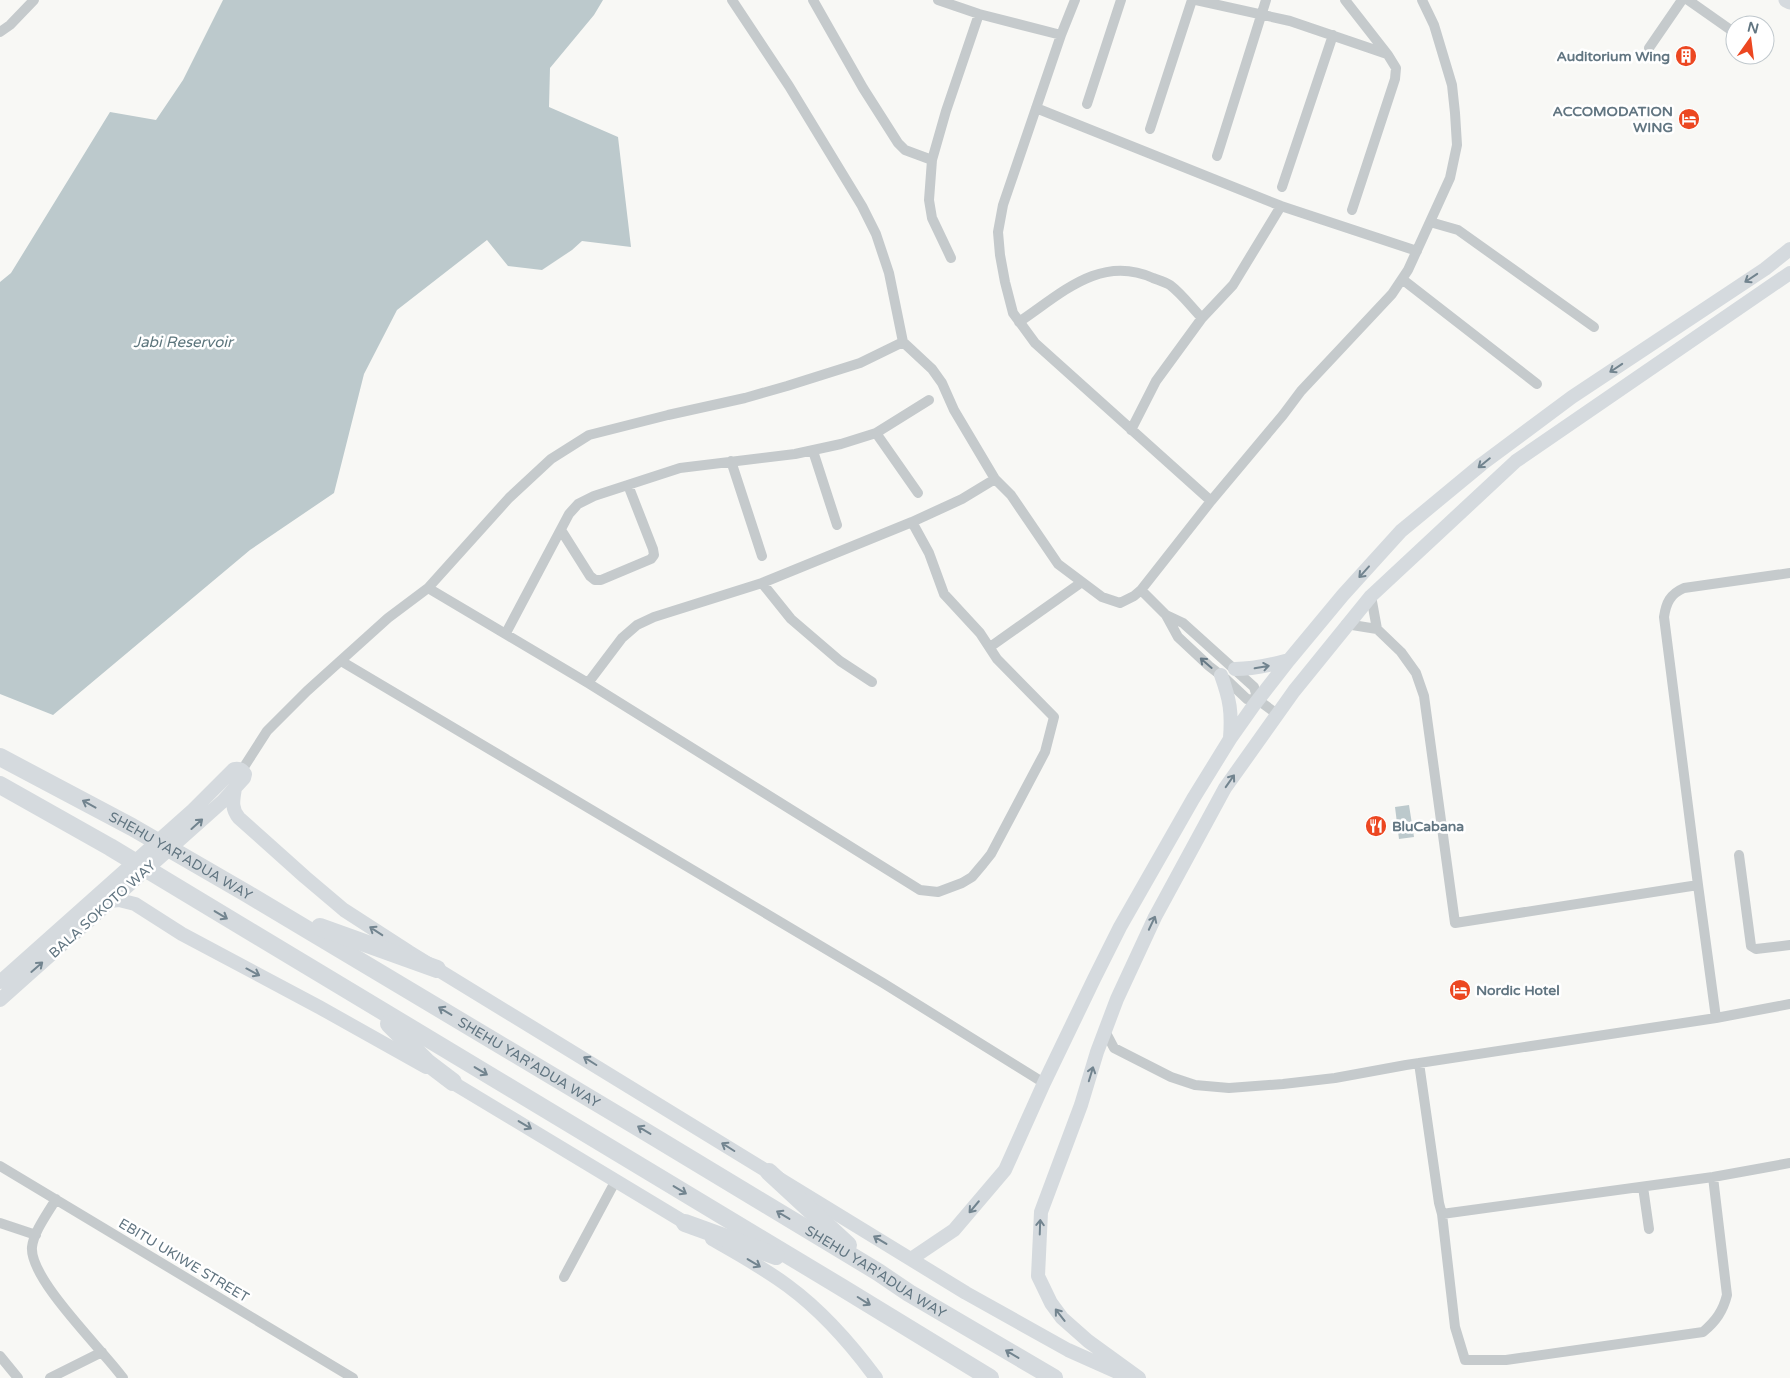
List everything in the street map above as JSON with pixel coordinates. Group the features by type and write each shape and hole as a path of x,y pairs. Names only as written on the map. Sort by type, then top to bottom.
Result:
{"highway":[{"name":"SHEHU YAR'ADUA WAY","path":"0,757 132,827 246,893 638,1126 878,1272 909,1293 1054,1378"},
{"name":"SHEHU YAR'ADUA WAY","path":"0,785 110,847 990,1378"},
{"path":"246,893 307,922 437,969"},
{"path":"315,972 387,1022 433,1067 452,1082"},
{"path":"769,1172 878,1272"},
{"path":"685,1223 783,1259 841,1287"}],"main road":[{"path":"1786,0 1790,2"}],"street":[{"path":"0,32 10,26 34,0"},
{"path":"732,0 789,86 862,206 876,234 889,273 903,342 932,369 942,383 954,410 995,479 1011,495 1058,564 1102,597 1120,603 1141,590 1210,501 1301,391 1392,294 1417,252 1450,178 1456,145 1452,85 1434,25 1422,0"},
{"path":"813,0 863,88 898,143 905,150 932,160"},
{"path":"938,0 980,14 1061,35"},
{"path":"1075,0 1061,35 1003,205 998,232 1000,256 1013,313 1035,343 1210,501"},
{"path":"1087,104 1120,0"},
{"path":"1150,129 1194,0 1290,21 1388,55"},
{"path":"1217,156 1266,0"},
{"path":"1345,0 1396,68 1395,79 1352,210"},
{"path":"1649,48 1682,0"},
{"path":"1688,0 1725,26"},
{"path":"951,258 932,218 928,200 932,160 946,111 980,14"},
{"path":"1282,187 1333,35"},
{"path":"1036,108 1281,206 1417,252"},
{"path":"1131,430 1156,381 1202,318 1233,285 1281,206"},
{"path":"1430,222 1458,230 1594,327"},
{"path":"911,1259 954,1230 1005,1170 1044,1083 1120,927 1192,799 1230,739 1258,700 1288,660 1343,595 1401,531 1482,464 1572,397 1765,269 1790,249"},
{"path":"1019,322 1083,279 1101,272 1123,270 1142,273 1170,285 1202,318"},
{"path":"1139,1378 1084,1338 1062,1318 1052,1303 1038,1276 1041,1212 1081,1105 1097,1052 1117,999 1155,917 1224,788 1277,714 1346,624 1371,596 1516,462 1790,273"},
{"path":"1402,279 1537,384"},
{"path":"242,770 267,731 388,618 428,588 486,526 509,498 551,459 588,436 779,388 860,363 903,342"},
{"path":"506,634 569,514 578,504 594,496 680,468 813,451 841,444 876,433 929,400"},
{"path":"876,433 918,493"},
{"path":"813,451 837,525"},
{"path":"731,461 762,556"},
{"path":"588,683 622,638 637,625 654,617 762,583 912,522 962,499 995,479"},
{"path":"561,530 590,576 595,580 601,580 651,559 654,555 654,549 628,485"},
{"path":"428,588 588,683 920,890 938,892 972,877 991,854 1045,752 1054,717 997,659 980,633 944,594 929,553 912,522"},
{"path":"1716,1018 1664,625 1666,604 1673,595 1690,586 1790,573"},
{"path":"990,647 1082,582"},
{"path":"762,583 791,619 840,661 872,682"},
{"path":"1141,590 1166,615 1178,638 1247,699 1258,700 1277,714"},
{"path":"1371,596 1377,629"},
{"path":"1166,615 1183,623 1235,669 1254,687 1258,700"},
{"path":"1346,624 1377,629 1401,652 1416,673 1424,696 1455,923 1698,885"},
{"path":"1235,669 1270,666 1288,660"},
{"path":"341,661 883,983 1044,1083"},
{"path":"1221,675 1229,697 1232,719 1230,739"},
{"name":"BALA SOKOTO WAY","path":"0,982 193,810 234,769 239,768 242,770 244,778 235,788 0,1000"},
{"path":"235,788 233,808 239,818"},
{"path":"193,810 207,804 217,805 239,818 305,878 344,910 437,969 966,1293 1075,1352 1132,1378"},
{"path":"1739,855 1751,946 1756,949 1790,944"},
{"path":"128,868 123,878 124,890 134,904"},
{"path":"110,901 118,900 134,904 182,934 342,1020 452,1082 760,1267 812,1306 846,1340 876,1378"},
{"path":"1105,1031 1114,1048 1171,1077 1195,1086 1229,1088 1334,1078 1419,1062 1716,1018 1790,1004"},
{"path":"1097,1052 1114,1048"},
{"path":"1419,1062 1438,1203 1442,1214 1455,1327 1465,1360 1506,1360 1703,1332 1715,1322 1723,1309 1727,1295 1713,1177"},
{"path":"1442,1214 1713,1177 1790,1163"},
{"name":"EBITU UKIWE STREET","path":"0,1166 353,1378"},
{"path":"564,1277 616,1180"},
{"path":"1643,1187 1649,1229"},
{"path":"56,1200 36,1235 32,1247 33,1260 49,1288 123,1378"},
{"path":"0,1223 36,1235"},
{"path":"1075,1352 1084,1338"},
{"path":"50,1378 102,1352"},
{"path":"0,1356 18,1378"}],"water":[{"name":"Jabi Reservoir","path":"223,0 603,0 594,15 550,68 549,107 618,137 631,247 582,241 542,270 508,266 487,240 397,310 364,374 334,493 250,550 53,715 0,694 0,282 11,273 110,112 156,120 183,80"},
{"path":"1409,805 1414,837 1399,839 1395,807"}],"place":[{"name":"Auditorium Wing","path":"1686,56"},
{"name":"ACCOMODATION WING","path":"1689,119"},
{"name":"BluCabana","path":"1376,826"},
{"name":"Nordic Hotel","path":"1460,990"}]}
